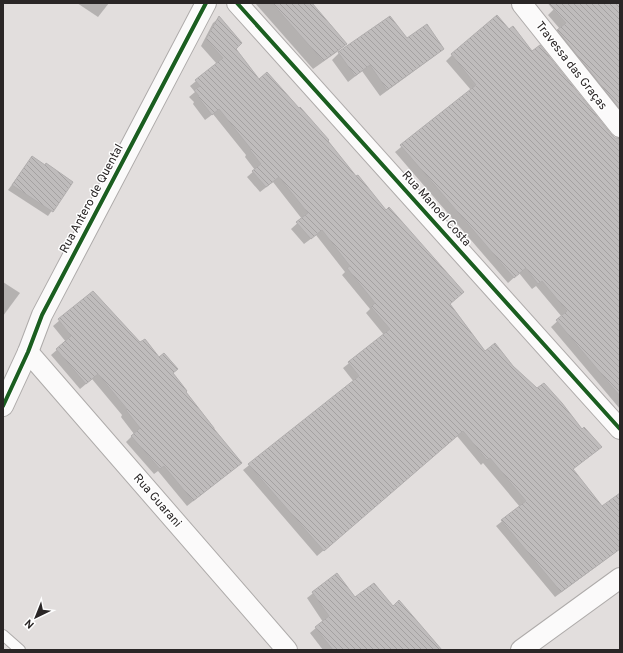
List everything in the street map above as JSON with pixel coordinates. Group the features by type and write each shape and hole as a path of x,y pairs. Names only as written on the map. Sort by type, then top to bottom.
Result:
{"street":[{"name":"Rua Antero de Quental","path":"3,406 28,352 42,315 206,3"},
{"name":"Rua Manoel Costa","path":"237,3 620,429"},
{"name":"Travessa das Graças","path":"522,4 620,128"},
{"name":"Rua Guarani","path":"28,352 286,650"},
{"path":"521,650 620,578"}],"lane":[{"path":"3,634 20,650"}],"building":[{"path":"272,3 312,3 347,44 323,61"},
{"path":"548,3 620,3 620,109 557,30 566,23"},
{"path":"497,15 509,29 513,26 532,51 540,45 611,134 615,138 620,138 620,396 556,320 567,311 542,281 538,284 526,268 514,278 400,145 476,85 451,54"},
{"path":"219,16 242,43 236,49 259,79 267,72 329,140 328,141 356,176 358,175 386,210 389,207 464,292 450,304 485,351 495,343 513,366 537,388 544,383 582,429 584,427 602,447 573,469 602,506 620,493 620,549 561,592 501,520 526,501 490,458 487,460 463,431 324,551 248,464 359,376 348,362 390,329 371,307 375,303 347,268 350,266 322,230 311,239 296,222 308,213 279,177 266,187 252,171 261,164 250,150 251,149 219,109 212,115 194,90 200,86 195,80 223,58 206,39"},
{"path":"390,16 407,38 427,24 444,49 387,90 370,65 355,76 338,52"},
{"path":"32,156 45,165 46,163 73,182 53,212 12,185"},
{"path":"93,291 140,342 145,339 159,357 164,353 178,369 173,373 214,429 242,463 193,501 164,466 160,469 131,436 140,428 126,410 127,409 98,374 86,384 56,349 71,336 58,319"},
{"path":"337,573 355,597 374,583 393,606 399,600 442,650 333,650 315,627 329,616 312,592"}],"cycle path":[{"path":"3,406 28,352 42,315 206,3"},
{"path":"237,3 620,429"}]}
